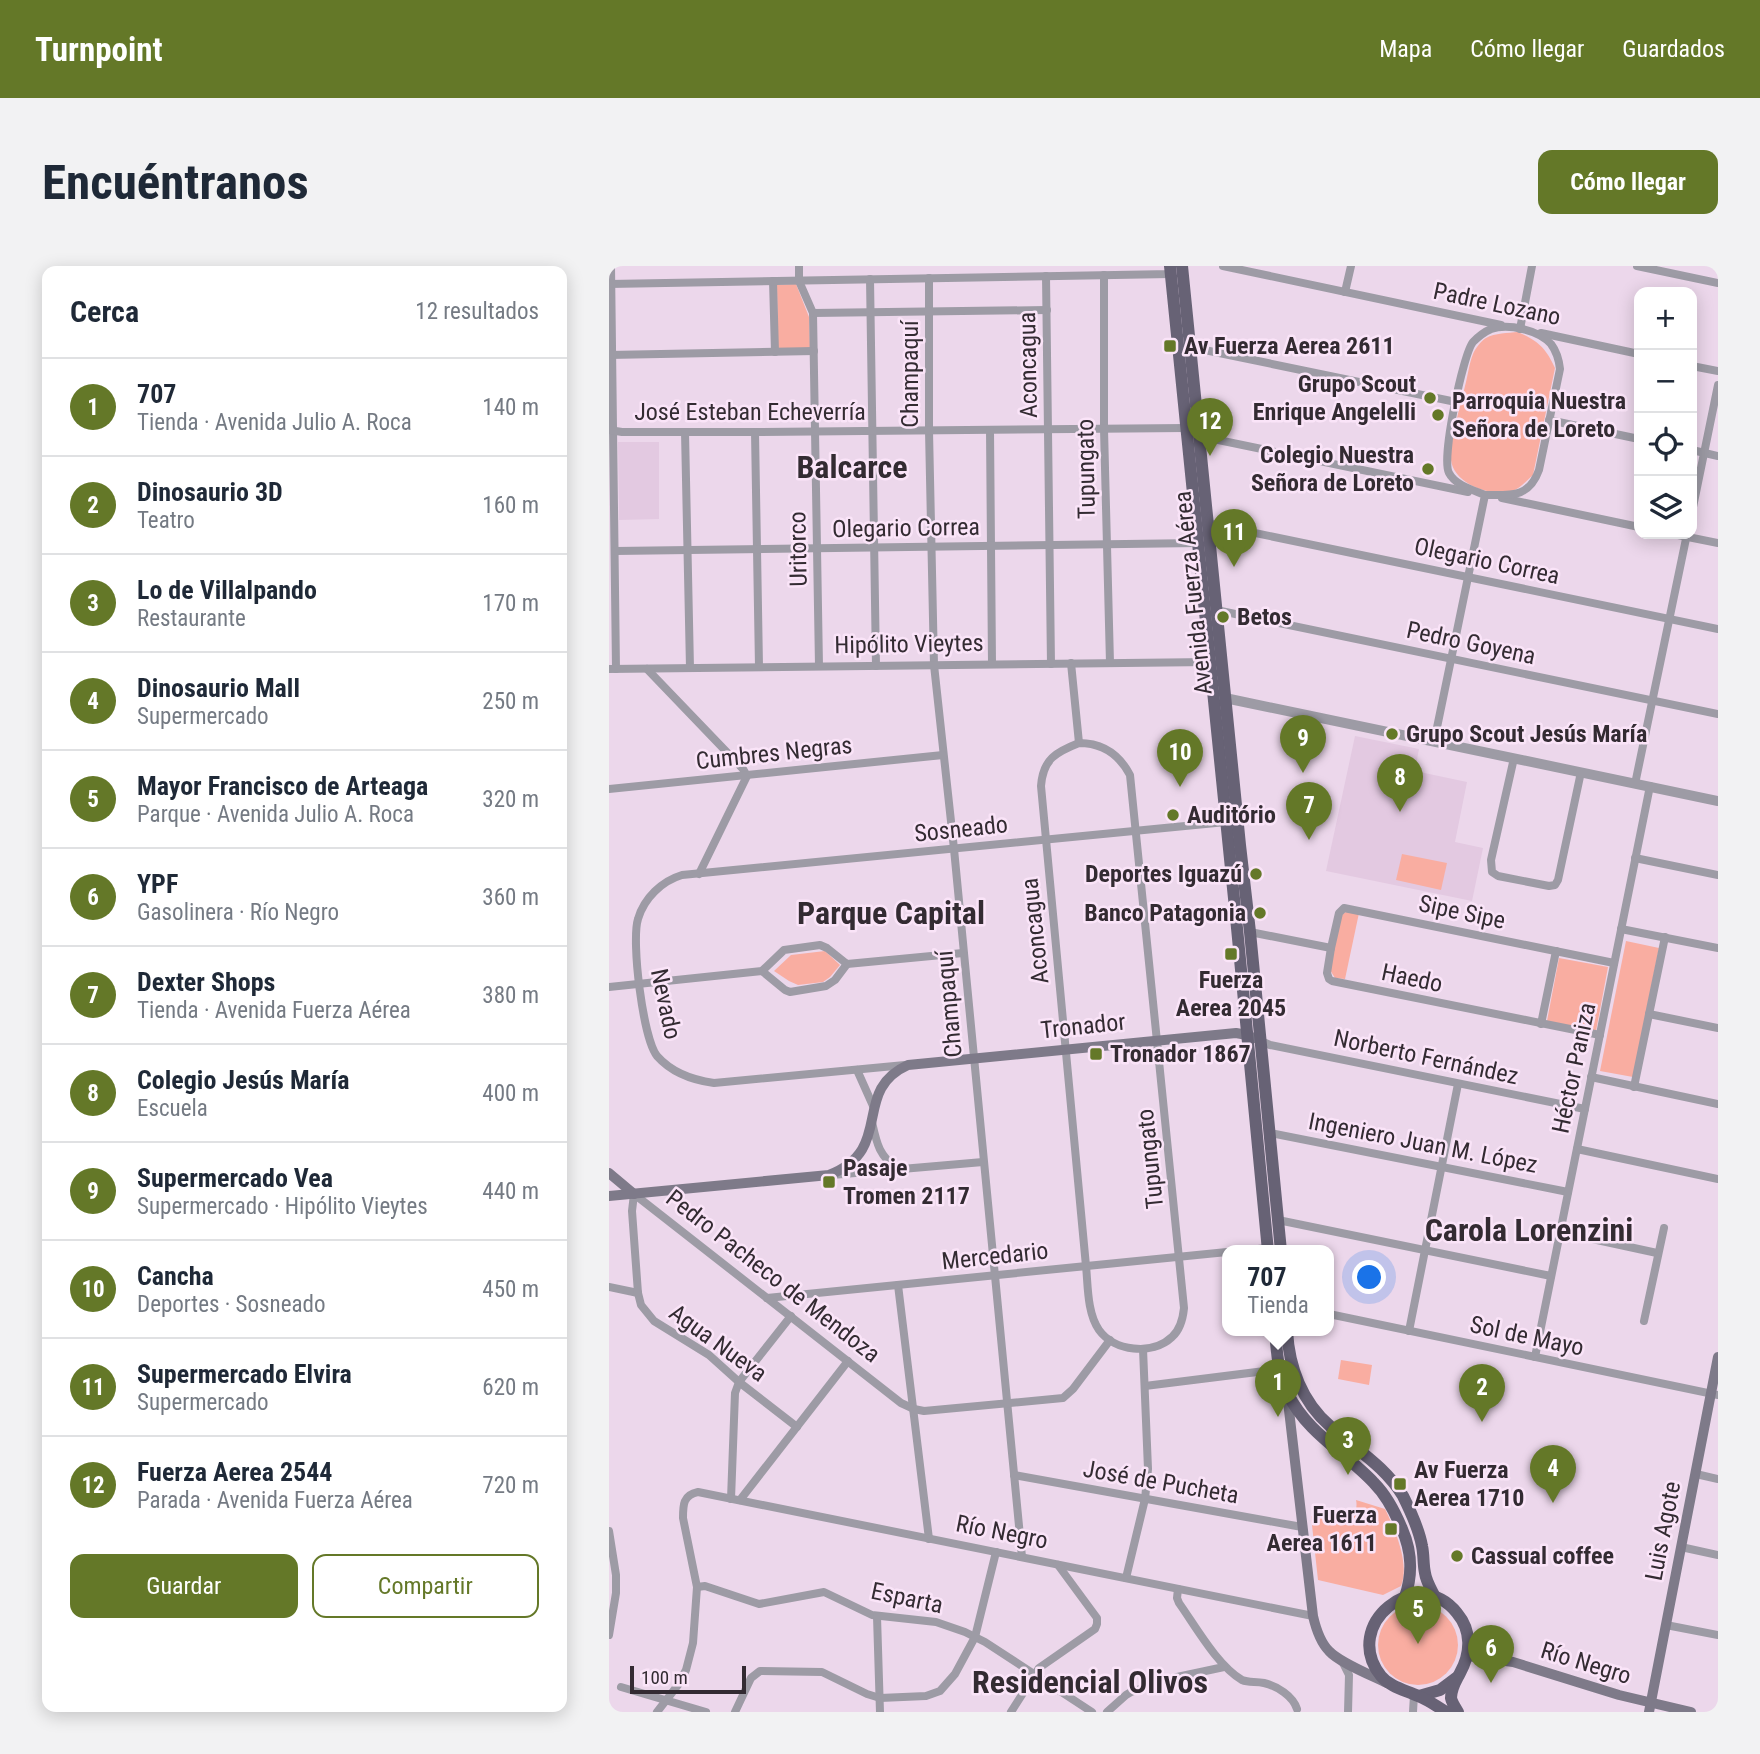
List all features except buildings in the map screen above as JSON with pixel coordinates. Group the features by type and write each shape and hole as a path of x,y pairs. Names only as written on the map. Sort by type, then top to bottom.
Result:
{"main road":[{"name":"Avenida Fuerza Aérea","path":"1174,268 1190,347 1280,1245"},
{"name":"Avenida Fuerza Aérea","path":"1174,268 1186,428 1268,1245"},
{"name":"Tronador","path":"908,1065 1236,1033 1261,1041"},
{"path":"609,1196 829,1175 850,1165 858,1157 865,1146 878,1092 897,1069 908,1065"},
{"name":"Pedro Pacheco de Mendoza","path":"609,1174 634,1194"},
{"path":"1276,1336 1279,1369 1287,1393 1313,1616 1323,1644 1341,1660 1417,1695 1446,1712"},
{"path":"1288,1336 1293,1369 1309,1403 1321,1418 1380,1468 1402,1495 1417,1527 1423,1547 1425,1573 1435,1597"},
{"name":"Luis Agote","path":"1650,1708 1714,1394 1718,1357"},
{"path":"1287,1393 1310,1425 1377,1485 1392,1507 1410,1553 1410,1577 1405,1597"},
{"path":"1389,1684 1381,1677 1371,1658 1370,1636 1373,1625 1386,1608 1405,1597 1435,1597 1456,1610 1467,1632 1468,1656 1451,1696 1458,1712"},
{"name":"Río Negro","path":"1468,1656 1513,1662 1619,1695 1650,1708 1691,1712"},
{"path":"1417,1695 1440,1690 1452,1683 1460,1673"}],"street":[{"path":"611,266 611,499 615,551 613,669"},
{"name":"Uritorco","path":"799,266 799,281 813,313 819,667"},
{"path":"985,266 985,277"},
{"name":"Padre Lozano","path":"1223,266 1634,353"},
{"path":"1346,292 1351,266"},
{"path":"1520,328 1532,266"},
{"path":"1637,266 1718,283"},
{"path":"610,284 1104,275 1174,268"},
{"name":"Tupungato","path":"1104,275 1104,429 1110,663"},
{"name":"Aconcagua","path":"1046,276 1051,664"},
{"name":"Champaquí","path":"929,278 934,665 1022,1557"},
{"path":"870,279 876,666"},
{"path":"773,281 775,352"},
{"path":"813,313 1047,310"},
{"path":"1499,327 1520,328 1540,335 1550,342 1559,359 1560,369 1539,470 1535,481 1527,489 1519,493 1485,495 1456,481 1448,472 1446,451 1456,402 1469,348 1475,340 1490,330 1499,327"},
{"path":"1190,347 1456,402"},
{"path":"610,355 814,351"},
{"path":"1697,367 1718,371"},
{"path":"1697,487 1718,386"},
{"path":"1549,420 1634,438"},
{"name":"José Esteban Echeverría","path":"611,430 815,432 1186,428"},
{"path":"990,430 992,664"},
{"path":"685,432 690,668"},
{"path":"755,432 759,667"},
{"path":"1199,436 1634,526"},
{"path":"1697,451 1718,456"},
{"path":"1434,741 1485,495"},
{"name":"Olegario Correa","path":"1207,523 1718,629"},
{"path":"1697,538 1718,543"},
{"path":"1635,784 1686,539"},
{"name":"Olegario Correa","path":"615,551 1198,543"},
{"name":"Pedro Goyena","path":"1216,610 1718,714"},
{"name":"Hipólito Vieytes","path":"613,669 1210,662"},
{"path":"1071,663 1079,743"},
{"path":"646,668 747,776 699,874"},
{"path":"1212,689 1225,698 1718,801"},
{"name":"Tupungato","path":"1079,743 1097,745 1108,750 1125,766 1130,775 1136,831 1184,1308 1174,1336 1165,1343 1143,1349"},
{"name":"Aconcagua","path":"1079,743 1049,760 1041,786 1090,1306 1099,1331 1110,1340"},
{"name":"Cumbres Negras","path":"609,789 943,755"},
{"path":"1514,758 1491,860 1492,872 1498,876 1555,885 1581,772"},
{"name":"Héctor Paniza","path":"1535,1357 1650,786"},
{"name":"Sosneado","path":"699,874 1226,822"},
{"path":"1635,859 1718,875"},
{"name":"Nevado","path":"699,874 682,875 667,881 644,906 638,919 635,933 640,983 651,1045 657,1056 685,1076 714,1083 857,1070"},
{"name":"Sipe Sipe","path":"1331,948 1339,913 1344,908 1614,963"},
{"path":"1621,929 1718,948"},
{"path":"1250,932 1331,948"},
{"path":"1634,1087 1665,937"},
{"path":"609,987 762,971 784,950 820,945 847,964 964,953"},
{"name":"Haedo","path":"1331,948 1327,973 1332,981 1600,1035"},
{"path":"1541,1024 1556,951"},
{"path":"762,971 790,992 826,986 835,980 847,964"},
{"path":"1649,1014 1718,1028"},
{"name":"Norberto Fernández","path":"1261,1041 1585,1109"},
{"name":"Tronador","path":"857,1070 908,1065"},
{"path":"857,1070 874,1108"},
{"path":"1591,1077 1718,1104"},
{"path":"1409,1331 1458,1084"},
{"path":"872,1121 882,1155 898,1170"},
{"name":"Ingeniero Juan M. López","path":"1270,1133 1568,1192"},
{"name":"Ingeniero Juan M. López","path":"1577,1149 1718,1179"},
{"path":"829,1175 983,1162"},
{"name":"Agua Nueva","path":"634,1194 632,1211 641,1305 654,1321 709,1355 797,1427"},
{"name":"Pedro Pacheco de Mendoza","path":"634,1194 901,1403 914,1409"},
{"path":"1278,1220 1551,1276"},
{"path":"1644,1321 1664,1228"},
{"path":"1560,1232 1657,1253"},
{"name":"Mercedario","path":"767,1298 1222,1252"},
{"path":"898,1284 929,1539"},
{"path":"609,1287 638,1293"},
{"name":"Sol de Mayo","path":"1334,1315 1714,1394"},
{"path":"735,1500 734,1393 739,1382 791,1316"},
{"path":"914,1409 924,1411 1063,1398 1073,1389 1110,1340 1126,1347 1143,1349 1148,1469 1145,1499 1126,1578"},
{"path":"735,1500 848,1361"},
{"path":"1145,1385 1293,1369"},
{"path":"1696,1474 1718,1479"},
{"name":"José de Pucheta","path":"1014,1475 1302,1527"},
{"name":"Río Negro","path":"697,1587 683,1518 685,1499 698,1492 1313,1616"},
{"path":"609,1531 616,1575 609,1635"},
{"path":"1681,1547 1718,1555"},
{"path":"734,1712 751,1678 761,1671 822,1672 880,1698 926,1696 940,1691 955,1674 975,1637 996,1552"},
{"path":"1011,1712 1043,1665 1095,1629 1097,1624 1097,1618 1058,1565"},
{"name":"Esparta","path":"697,1587 705,1586 759,1604 824,1592 877,1616 925,1620 965,1632 1092,1712"},
{"path":"657,1712 678,1685 690,1656 697,1587"},
{"path":"1178,1590 1179,1603 1224,1667 1244,1681 1263,1682 1281,1690 1294,1702 1297,1709"},
{"path":"877,1616 880,1712"},
{"path":"1666,1625 1718,1635"},
{"path":"1341,1660 1348,1670 1350,1682 1348,1712"},
{"path":"1107,1712 1131,1692 1177,1677 1224,1667"},
{"path":"1350,1682 1353,1677 1364,1672"},
{"path":"621,1687 706,1712"},
{"path":"1413,1712 1417,1695"}],"shaded area":[{"path":"796,284 809,317 810,348 778,349 777,285"},
{"path":"1518,332 1541,346 1555,368 1533,475 1515,490 1494,492 1474,487 1459,476 1451,460 1452,444 1475,350 1490,336"},
{"path":"618,442 659,442 659,519 619,520"},
{"path":"1355,736 1419,749 1415,771 1467,782 1455,842 1483,848 1472,901 1326,871"},
{"path":"1402,854 1447,863 1441,890 1396,880"},
{"path":"1346,912 1359,913 1345,979 1335,978 1330,970 1341,915"},
{"path":"1626,941 1659,948 1633,1077 1600,1071"},
{"path":"825,951 840,965 823,982 798,985 774,971 791,955"},
{"path":"1559,958 1608,967 1596,1031 1547,1021"},
{"path":"1341,1360 1372,1365 1369,1385 1338,1379"},
{"path":"1356,1500 1385,1509 1403,1557 1401,1586 1383,1595 1318,1580 1311,1516 1350,1525"},
{"path":"1418,1605 1433,1608 1446,1617 1455,1630 1458,1645 1455,1660 1446,1673 1433,1682 1418,1685 1403,1682 1390,1673 1381,1660 1378,1645 1381,1630 1390,1617 1403,1608"}],"place":[{"name":"Av Fuerza Aerea 2611","path":"1170,346"},
{"name":"Grupo Scout Enrique Angelelli","path":"1430,398"},
{"name":"Parroquia Nuestra Señora de Loreto","path":"1438,415"},
{"name":"Fuerza Aerea 2544","path":"1210,456"},
{"name":"Colegio Nuestra Señora de Loreto","path":"1428,469"},
{"name":"Supermercado Elvira","path":"1234,567"},
{"name":"Betos","path":"1223,617"},
{"name":"Grupo Scout Jesús María","path":"1392,734"},
{"name":"Supermercado Vea","path":"1303,773"},
{"name":"Cancha","path":"1180,787"},
{"name":"Colegio Jesús María","path":"1400,812"},
{"name":"Auditório","path":"1173,815"},
{"name":"Dexter Shops","path":"1309,840"},
{"name":"Deportes Iguazú","path":"1256,874"},
{"name":"Banco Patagonia","path":"1260,913"},
{"name":"Fuerza Aerea 2045","path":"1231,954"},
{"name":"Tronador 1867","path":"1096,1054"},
{"name":"Pasaje Tromen 2117","path":"829,1182"},
{"name":"707","path":"1278,1417"},
{"name":"Dinosaurio 3D","path":"1482,1422"},
{"name":"Lo de Villalpando","path":"1348,1475"},
{"name":"Av Fuerza Aerea 1710","path":"1400,1484"},
{"name":"Dinosaurio Mall","path":"1553,1503"},
{"name":"Fuerza Aerea 1611","path":"1391,1529"},
{"name":"Cassual coffee","path":"1457,1556"},
{"name":"Mayor Francisco de Arteaga","path":"1418,1644"},
{"name":"YPF","path":"1491,1683"}],"district":[{"name":"Balcarce","path":"852,467"},
{"name":"Parque Capital","path":"891,913"},
{"name":"Carola Lorenzini","path":"1529,1230"},
{"name":"Residencial Olivos","path":"1090,1682"}]}
